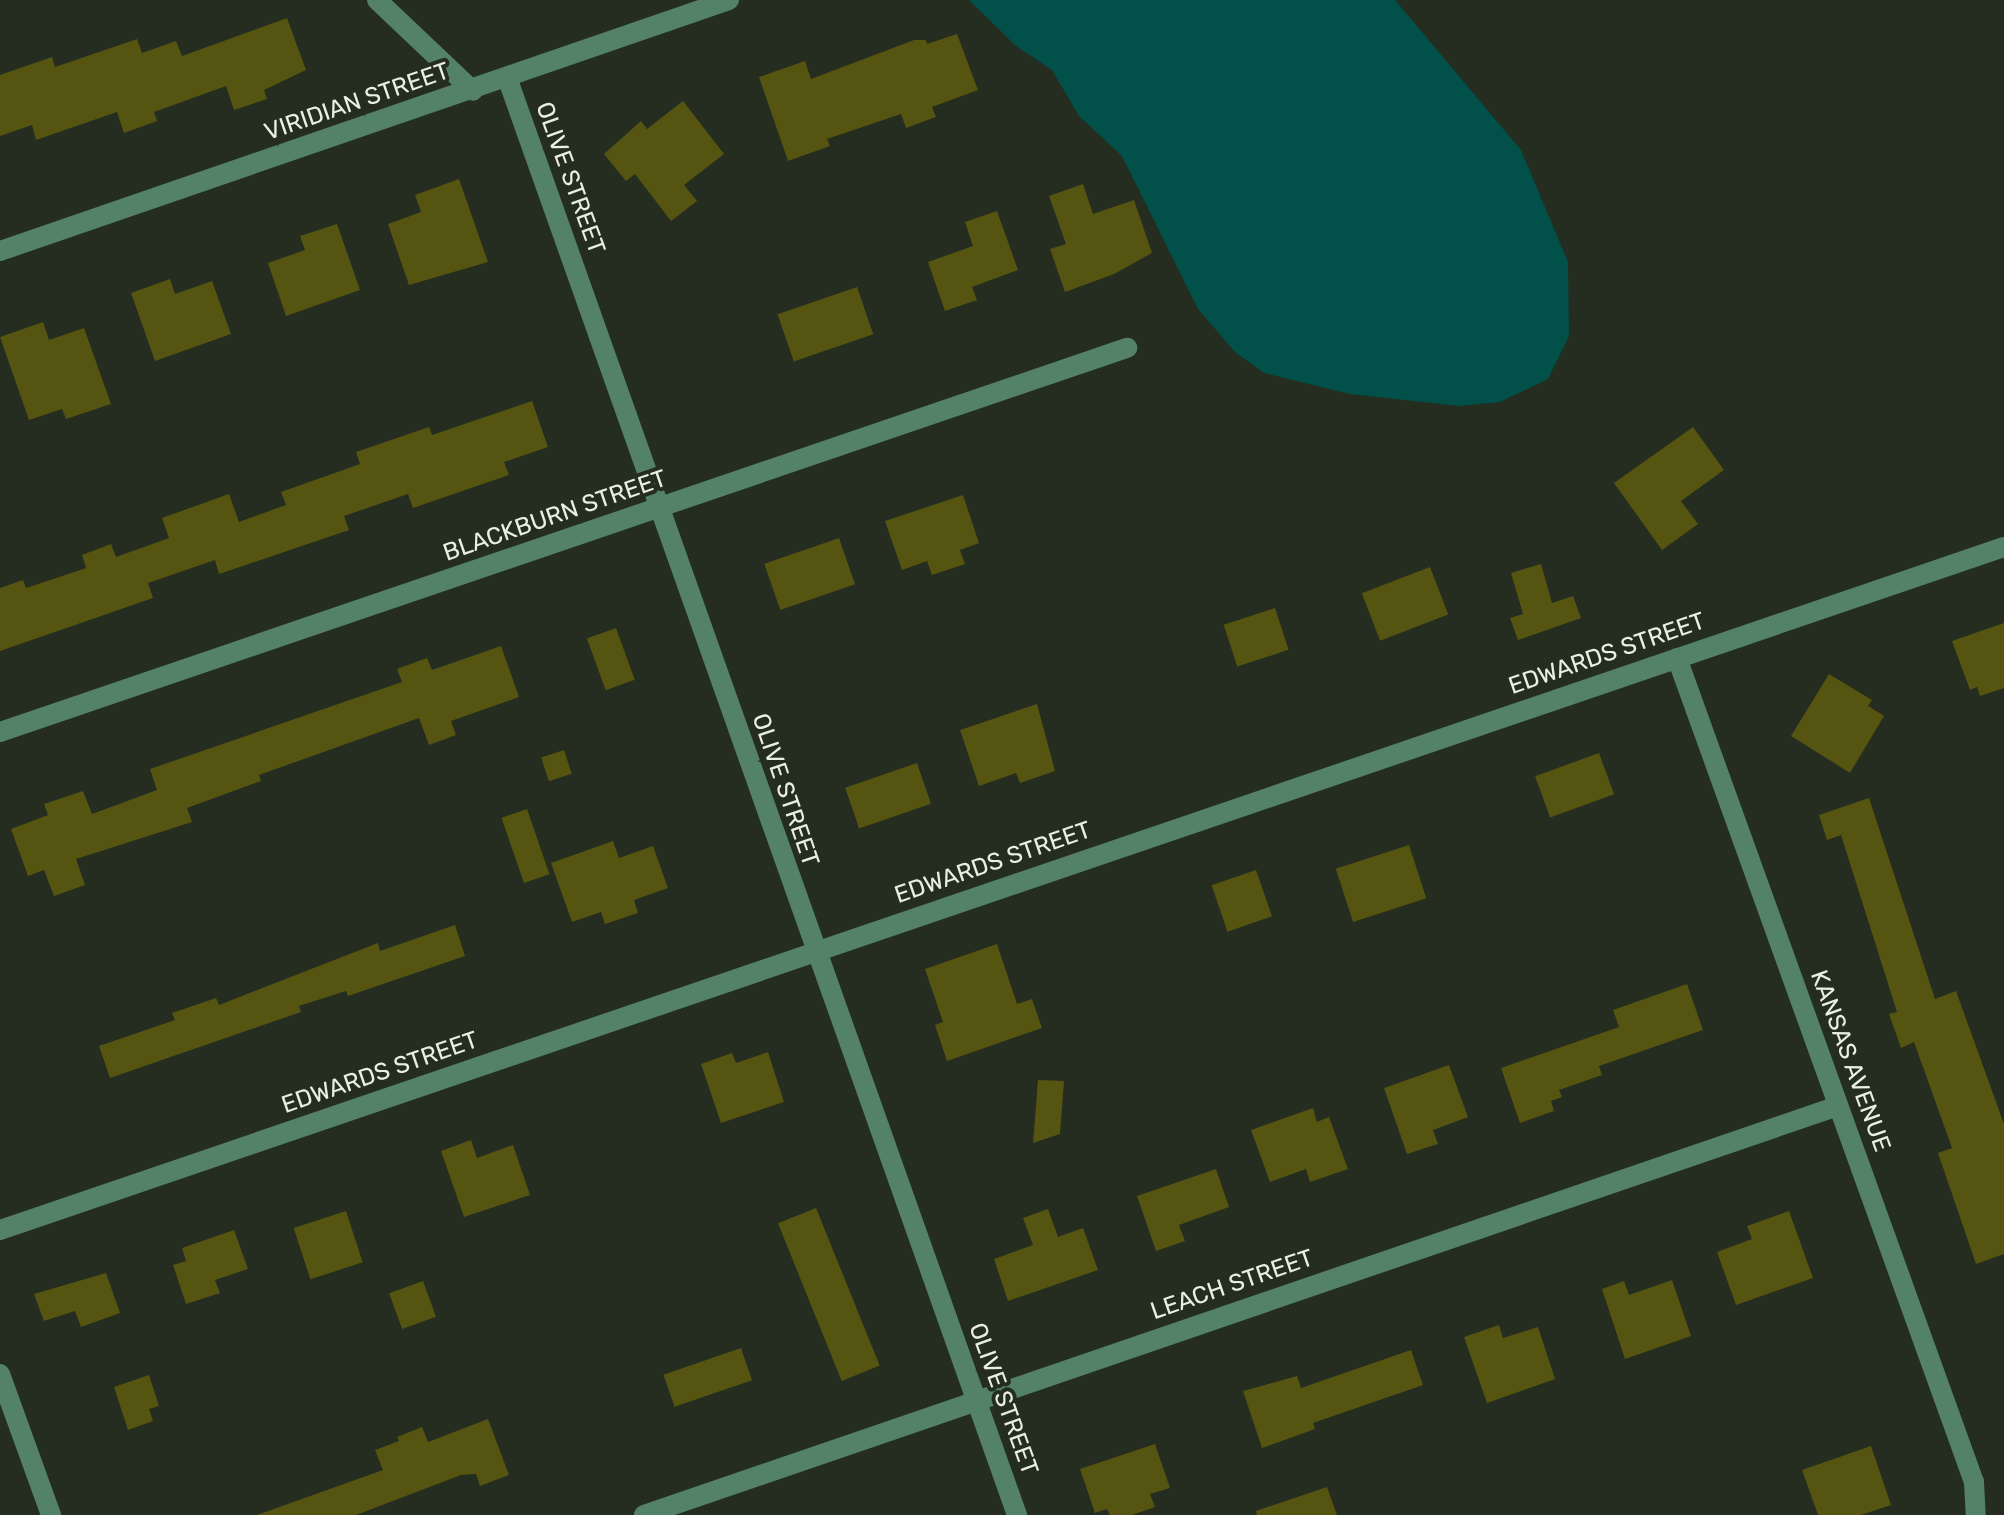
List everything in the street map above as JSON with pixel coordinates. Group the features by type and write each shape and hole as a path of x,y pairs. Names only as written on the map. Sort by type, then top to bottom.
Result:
{"street":[{"path":"377,0 473,91"},
{"name":"VIRIDIAN STREET","path":"0,251 508,80 729,0"},
{"name":"OLIVE STREET","path":"508,80 813,951 1017,1515"},
{"name":"BLACKBURN STREET","path":"0,732 1127,348"},
{"name":"EDWARDS STREET","path":"0,1230 2004,547"},
{"name":"KANSAS AVENUE","path":"1677,658 1974,1482 1976,1515"},
{"name":"LEACH STREET","path":"644,1515 1838,1106"},
{"path":"0,1374 51,1515"}],"water":[{"path":"969,0 1395,0 1521,150 1568,262 1569,336 1548,379 1500,402 1459,406 1350,394 1264,373 1235,352 1198,309 1122,156 1079,116 1052,70 1016,46"}],"building":[{"path":"287,18 306,70 264,90 267,99 234,110 226,86 154,112 157,121 124,133 117,112 36,140 32,125 0,136 0,75 52,57 55,67 137,39 142,53 176,41 182,56"},
{"path":"957,34 978,90 932,107 936,117 906,128 901,114 827,139 830,146 788,161 759,77 805,61 811,79 914,40 926,40 927,44"},
{"path":"683,101 724,154 684,185 697,201 671,221 635,174 626,181 604,154 641,121 647,129"},
{"path":"459,179 488,262 409,285 388,224 421,212 415,195"},
{"path":"1083,184 1093,214 1134,200 1152,253 1114,274 1065,292 1050,249 1066,244 1049,196"},
{"path":"997,211 1018,270 972,287 977,300 945,311 928,262 973,246 965,222"},
{"path":"337,224 360,290 286,316 268,263 305,250 300,236"},
{"path":"170,279 175,294 212,281 231,334 155,361 131,293"},
{"path":"857,287 873,334 794,362 778,314"},
{"path":"43,322 49,340 84,328 111,404 66,419 62,409 29,420 0,337"},
{"path":"532,401 548,447 504,462 509,475 413,508 408,494 344,516 349,530 219,574 215,560 148,583 153,598 0,651 0,588 23,580 26,588 86,568 82,555 111,544 116,557 169,538 162,518 229,494 239,522 286,505 281,492 360,464 356,452 429,427 432,435"},
{"path":"1693,427 1724,470 1681,501 1698,524 1662,550 1614,483"},
{"path":"963,495 979,543 960,550 965,564 932,575 927,561 902,570 885,521"},
{"path":"839,538 855,584 780,610 764,564"},
{"path":"1541,564 1552,603 1573,596 1581,618 1518,640 1510,618 1523,614 1511,573"},
{"path":"1430,567 1448,615 1380,641 1362,593"},
{"path":"1275,608 1289,650 1237,667 1224,625"},
{"path":"2004,623 2004,688 1980,696 1977,687 1970,690 1952,641"},
{"path":"616,628 635,680 606,690 587,639"},
{"path":"501,646 519,697 451,721 456,735 429,745 419,718 259,775 261,781 187,808 192,822 76,859 85,885 54,896 44,870 28,876 11,829 48,815 44,804 83,791 92,814 157,790 150,769 402,682 397,669 427,658 432,670"},
{"path":"1829,674 1872,700 1868,706 1884,716 1850,773 1791,736"},
{"path":"1037,704 1055,771 1020,783 1016,773 979,786 960,730"},
{"path":"564,750 572,774 549,781 541,757"},
{"path":"1599,753 1614,794 1550,818 1535,776"},
{"path":"917,763 931,804 859,828 845,788"},
{"path":"1869,798 1935,999 1956,991 2004,1124 2004,1254 1976,1264 1938,1153 1952,1148 1914,1042 1901,1048 1889,1014 1897,1012 1841,835 1827,840 1819,815"},
{"path":"527,809 549,874 524,883 501,818"},
{"path":"613,841 619,858 653,846 668,888 634,900 638,913 605,924 601,912 572,922 551,863"},
{"path":"1409,845 1426,898 1353,922 1336,869"},
{"path":"1256,870 1272,916 1228,932 1212,885"},
{"path":"455,925 465,956 348,996 346,991 299,1006 301,1012 110,1078 99,1046 175,1020 172,1013 216,998 219,1005 378,943 380,951"},
{"path":"997,944 1017,1004 1032,999 1042,1028 947,1061 935,1025 943,1022 925,969"},
{"path":"1687,984 1703,1030 1599,1066 1602,1075 1559,1090 1562,1097 1551,1101 1554,1111 1520,1123 1501,1068 1619,1027 1613,1010"},
{"path":"768,1052 784,1102 721,1123 701,1064 732,1053 736,1063"},
{"path":"1449,1065 1468,1117 1433,1130 1438,1144 1407,1154 1384,1088"},
{"path":"1038,1080 1064,1081 1060,1134 1033,1143"},
{"path":"1313,1108 1317,1122 1329,1117 1348,1169 1310,1182 1306,1169 1270,1182 1251,1130"},
{"path":"471,1140 477,1158 513,1145 530,1195 464,1217 441,1151"},
{"path":"1216,1169 1229,1207 1179,1225 1185,1241 1156,1251 1137,1196"},
{"path":"816,1208 880,1366 842,1381 778,1223"},
{"path":"1048,1209 1058,1237 1083,1228 1098,1270 1008,1301 994,1259 1033,1245 1023,1218"},
{"path":"346,1211 363,1262 310,1279 294,1228"},
{"path":"1789,1211 1813,1278 1736,1305 1717,1252 1752,1239 1747,1226"},
{"path":"234,1230 248,1269 215,1280 220,1293 186,1304 173,1265 186,1261 182,1248"},
{"path":"106,1273 120,1313 81,1327 75,1311 44,1321 34,1294"},
{"path":"1672,1280 1691,1336 1625,1359 1602,1289 1624,1281 1629,1295"},
{"path":"423,1281 436,1317 402,1329 389,1293"},
{"path":"1499,1325 1503,1338 1538,1327 1555,1379 1487,1403 1464,1337"},
{"path":"741,1348 752,1380 675,1407 663,1375"},
{"path":"1411,1350 1423,1385 1313,1423 1315,1429 1262,1448 1243,1391 1297,1376 1301,1388"},
{"path":"149,1375 159,1406 149,1409 153,1421 128,1430 114,1387"},
{"path":"488,1419 509,1475 480,1486 476,1474 461,1475 356,1515 257,1515 383,1470 375,1450 399,1441 397,1437 422,1427 428,1442"},
{"path":"1155,1444 1170,1488 1150,1494 1155,1507 1132,1515 1110,1515 1107,1509 1095,1513 1080,1469"},
{"path":"1871,1446 1891,1505 1861,1515 1818,1515 1802,1470"},
{"path":"1327,1487 1337,1515 1257,1515 1256,1511"}]}
